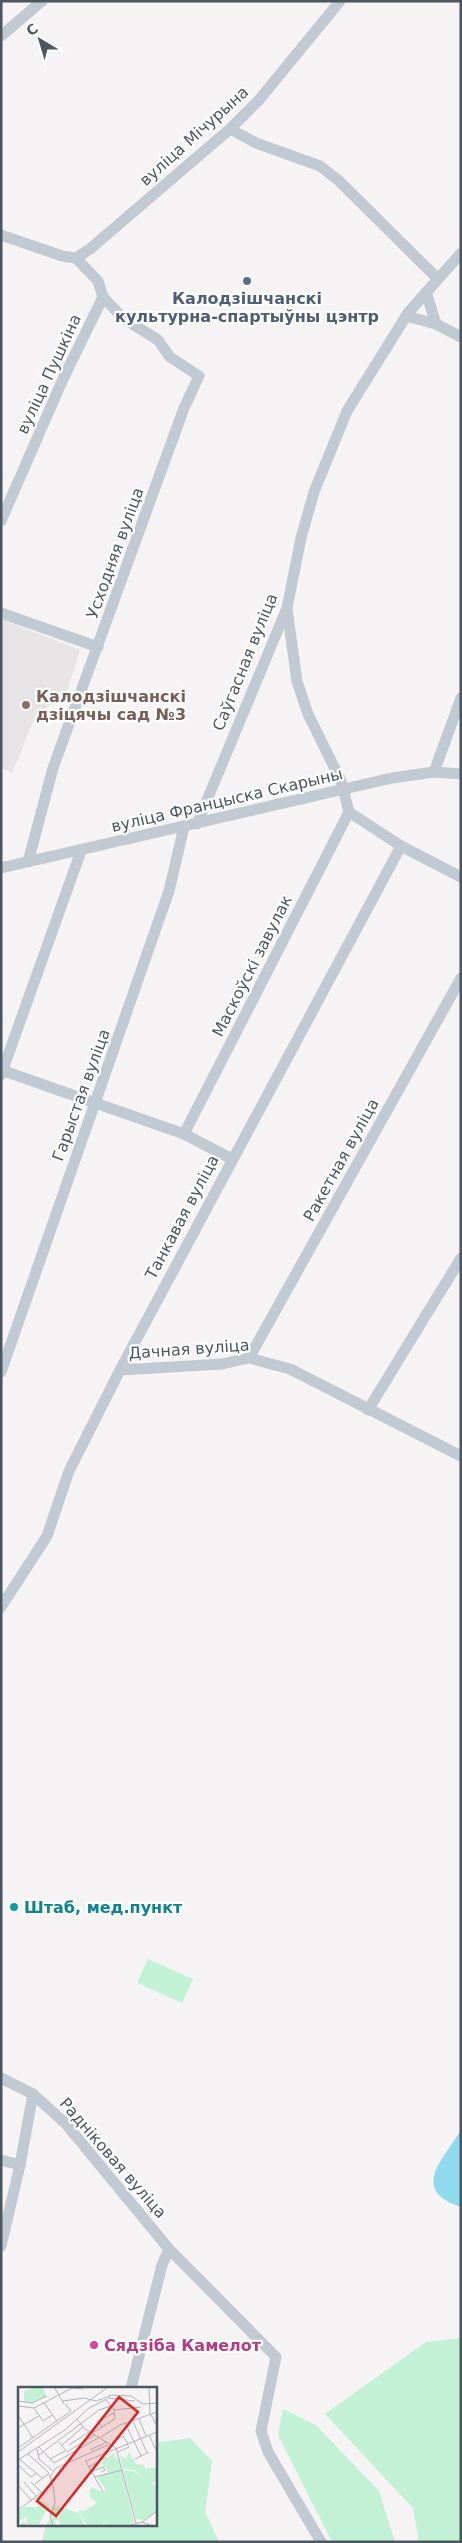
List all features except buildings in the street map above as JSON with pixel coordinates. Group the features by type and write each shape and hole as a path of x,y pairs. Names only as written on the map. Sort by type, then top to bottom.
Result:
{"street":[{"path":"1,36 42,1"},
{"name":"вуліца Мічурына","path":"76,258 90,249 230,130 259,100 340,1"},
{"path":"230,130 256,143 320,166 338,180 436,278"},
{"path":"1,235 62,256 76,258 98,281 103,296"},
{"name":"Саўгасная вуліца","path":"197,824 287,608 301,538 314,492 347,411 406,316 436,278 461,253"},
{"path":"426,292 436,324"},
{"name":"вуліца Пушкіна","path":"1,521 103,296"},
{"name":"Усходняя вуліца","path":"28,862 53,768 184,408 199,376 170,357 158,340 123,318 103,296"},
{"path":"406,316 436,324 461,337"},
{"path":"287,608 298,681 308,714 343,789 349,812 401,846 461,877"},
{"path":"1,613 98,647"},
{"path":"434,772 461,698"},
{"name":"вуліца Францыска Скарыны","path":"1,868 343,789 434,772 461,774"},
{"name":"Маскоўскі завулак","path":"184,1134 349,812"},
{"name":"Гарыстая вуліца","path":"1,1372 94,1102 120,1038 169,891 184,827"},
{"name":"Танкавая вуліца","path":"1,1607 47,1536 69,1470 120,1370 401,846"},
{"path":"81,850 2,1072 184,1134 232,1159"},
{"name":"Ракетная вуліца","path":"249,1358 461,978"},
{"path":"368,1410 461,1258"},
{"name":"Дачная вуліца","path":"120,1370 222,1364 249,1358 290,1369 461,1456"},
{"name":"Радніковая вуліца","path":"1,2078 34,2094 66,2124 170,2249 276,2357 261,2431 268,2452 321,2542"},
{"path":"1,2246 34,2094"},
{"path":"1,2160 20,2165"},
{"path":"131,2387 162,2265 170,2249"}],"shaded area":[{"name":"Калодзішчанскі дзіцячы сад №3","path":"1,619 80,650 66,695 36,715 12,773 1,768"}],"green space":[{"path":"148,1959 193,1979 182,2003 137,1983"},
{"path":"461,2338 461,2542 419,2542 413,2508 325,2414 426,2342"},
{"path":"283,2409 316,2425 379,2491 395,2542 332,2542 278,2435"},
{"path":"190,2438 212,2461 205,2512 219,2542 42,2542 46,2526 156,2526 156,2443"}],"water":[{"path":"461,2130 461,2207 446,2200 437,2192 434,2183 439,2164"}],"place":[{"name":"Калодзішчанскі культурна-спартыўны цэнтр","path":"247,281"},
{"name":"Калодзішчанскі дзіцячы сад №3","path":"26,705"},
{"name":"Штаб, мeд.пункт","path":"14,1907"},
{"name":"Сядзіба Камелот","path":"94,2345"}]}
